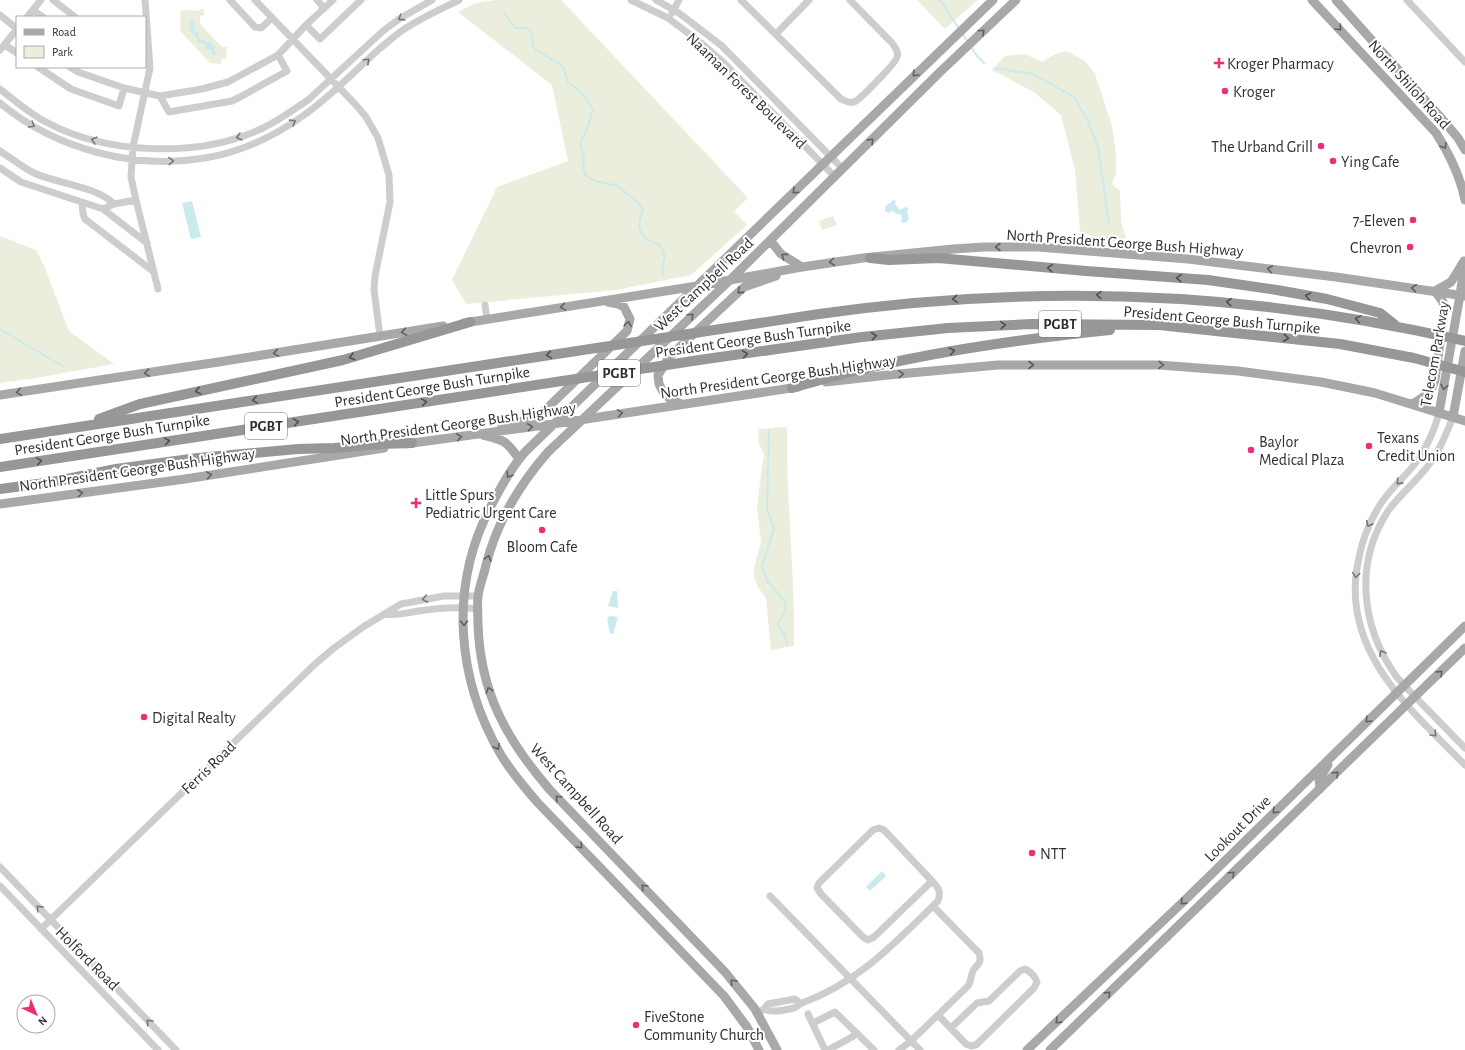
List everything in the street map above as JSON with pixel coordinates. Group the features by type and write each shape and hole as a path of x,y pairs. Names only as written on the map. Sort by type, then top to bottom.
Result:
{"highway":[{"path":"870,258 889,260 938,258 1208,280 1327,299 1380,313 1396,326"},
{"name":"President George Bush Turnpike","path":"0,439 844,310 959,298 1052,295 1145,296 1239,303 1329,314 1396,326 1465,341"},
{"path":"78,427 140,404 343,360 470,322"},
{"name":"President George Bush Turnpike","path":"0,467 706,359 862,337 948,328 1032,324 1160,325 1340,344 1414,358 1465,372"},
{"path":"792,388 834,375 965,348 1028,338 1160,325"},
{"path":"0,489 52,482 116,469 198,458 298,449 412,443"}],"main road":[{"path":"824,164 993,0"},
{"name":"West Campbell Road","path":"777,1050 760,1011 725,972 528,766 506,731 486,681 482,664 478,596 493,542 502,521 523,483 548,452 729,280 1016,0"},
{"name":"North Shiloh Road","path":"1312,0 1436,133 1450,156 1460,181 1465,200"},
{"name":"North Shiloh Road","path":"1336,0 1442,119 1458,138 1465,150"},
{"name":"West Campbell Road","path":"759,1050 743,1021 724,996 538,803 517,778 501,755 491,736 470,683 464,643 463,595 471,557 480,529 497,494 519,459 553,424 824,164"},
{"path":"770,240 781,254 802,267"},
{"name":"North President George Bush Highway","path":"0,395 217,363 487,320 697,286 802,267 952,249 1038,247 1188,259 1336,277 1462,295"},
{"path":"1412,404 1422,398 1434,386 1444,312 1443,302 1435,291 1451,282 1465,258"},
{"path":"1462,295 1465,258"},
{"path":"681,404 666,395 659,384 658,375 670,356 744,286 802,267"},
{"name":"Telecom Parkway","path":"1439,413 1462,295"},
{"path":"478,434 538,416 628,331 630,319 624,307 618,304 602,301"},
{"name":"Telecom Parkway","path":"1453,418 1465,351"},
{"name":"North President George Bush Highway","path":"0,504 192,478 412,443 553,424 844,380 998,365 1158,365 1238,371 1321,382 1375,393 1465,421"},
{"path":"478,434 504,441 511,447 519,459"},
{"name":"Lookout Drive","path":"1027,1050 1184,901 1465,626"},
{"name":"Lookout Drive","path":"1050,1050 1407,706 1465,648"},
{"path":"1320,789 1320,779 1339,748"},
{"path":"1078,1002 1089,1012"},
{"path":"743,1021 760,1011"}],"street":[{"path":"28,16 40,0"},
{"path":"53,0 74,16"},
{"path":"145,0 150,68 133,147 131,177 158,289"},
{"path":"230,0 255,28 261,28 272,18"},
{"path":"255,0 366,117 378,138 388,175 390,202 375,276 374,290 380,336"},
{"path":"317,0 324,8"},
{"path":"72,68 78,72 124,88 160,96 202,89 228,82 278,55 306,25 333,0"},
{"path":"306,25 320,39 361,0"},
{"path":"0,89 44,121 68,132 108,144 133,147 193,148 210,145 249,134 295,109 308,100 383,31 399,19 432,0"},
{"path":"0,103 8,110 51,136 92,151 132,159 167,162 205,158 239,149 270,136 305,115 399,32 430,14 459,0"},
{"name":"Naaman Forest Boulevard","path":"631,0 668,18 690,34 728,67 835,177"},
{"name":"Naaman Forest Boulevard","path":"656,0 674,9 722,46 843,169"},
{"path":"668,18 679,0"},
{"path":"741,0 841,99 850,102 855,101 894,63 898,57 897,50 892,43 850,0"},
{"path":"776,34 809,0"},
{"path":"1407,0 1465,62"},
{"path":"33,10 42,16"},
{"path":"1,17 16,28"},
{"path":"16,30 2,48 16,53"},
{"path":"160,96 169,112 232,101 286,71 278,55"},
{"path":"728,67 737,69 753,78"},
{"path":"40,68 72,89 119,106 124,88"},
{"path":"0,151 34,173 109,198 114,204"},
{"path":"0,168 21,182 31,186 103,209 147,243"},
{"path":"31,186 34,173"},
{"path":"103,209 114,204 136,200"},
{"path":"82,203 85,219 154,272"},
{"path":"485,305 487,320"},
{"name":"Telecom Parkway","path":"1439,413 1433,433 1416,463 1378,507 1362,541 1354,589 1358,619 1364,638 1371,655 1382,674 1407,706 1465,765"},
{"name":"Telecom Parkway","path":"1453,418 1441,445 1432,460 1388,511 1372,544 1365,582 1366,602 1377,643 1390,667 1415,697 1465,748"},
{"path":"1362,541 1372,544"},
{"name":"Ferris Road","path":"41,929 315,664 341,643 384,614 402,604 444,596 478,596"},
{"path":"384,614 396,616 418,611 463,607 478,609"},
{"path":"760,1011 769,1012 794,1007 850,979 876,960 938,901 941,894 932,881 884,830 879,828 874,830 819,883 817,888 863,937 868,940 874,937 932,881"},
{"name":"Holford Road","path":"0,867 176,1050"},
{"name":"Holford Road","path":"0,886 158,1050"},
{"path":"770,896 920,1050"},
{"path":"899,1050 911,1041 968,986 972,981 971,976 973,969 979,963 981,958 979,953 933,906"},
{"path":"938,1015 966,1044 971,1046 976,1045 1034,988 1037,982 1035,977 1026,969 1020,971 989,1001 977,1003 951,1028"},
{"path":"760,1011 768,1004 776,1002 795,999 800,1003"},
{"path":"776,1002 778,1010"},
{"path":"813,1023 835,1012 874,1050"},
{"path":"808,1014 827,1050 857,1033"}],"green space":[{"path":"496,0 561,0 748,198 734,211 747,225 691,275 616,290 466,304 452,280 497,187 568,161 552,85 458,12 476,3"},
{"path":"917,0 978,0 945,29"},
{"path":"199,9 204,9 204,15 200,16 200,24 222,47 227,47 226,59 221,59 221,64 210,63 180,29 181,10 199,11"},
{"path":"1066,51 1085,61 1095,74 1112,126 1116,154 1116,174 1112,184 1120,191 1121,221 1126,238 1114,242 1080,232 1075,170 1061,115 1034,92 992,70 1005,56 1025,54 1042,62 1055,54"},
{"path":"833,216 837,225 822,230 819,221"},
{"path":"0,236 36,250 45,268 69,331 114,364 0,383"},
{"path":"787,427 794,646 771,650 766,598 758,587 754,577 754,568 761,542 757,507 764,455 759,444 758,429"}],"water":[{"path":"189,20 194,21 194,31 198,33 199,38 207,42 211,42 212,45 215,46 215,55 213,55 211,50 206,49 204,43 198,43 196,36 190,31"},
{"path":"893,200 896,201 895,204 900,210 905,207 908,208 907,213 909,218 907,222 902,223 902,216 900,214 896,214 893,211 888,213 885,211 885,207"},
{"path":"192,201 201,237 191,239 182,203"},
{"path":"613,591 617,591 618,608 608,606"},
{"path":"610,616 618,617 613,634 610,634 607,618"},
{"path":"882,871 886,876 870,891 866,887"}],"waterway":[{"path":"940,0 960,30"},
{"path":"504,13 515,28 525,28 531,31 533,46 536,50 563,66 568,82 582,93 593,109 587,129 580,144 584,158 583,167 585,175 595,181 619,186 643,209 639,223 640,229 644,236 661,246 665,256 662,268 663,275"},
{"path":"962,33 967,41"},
{"path":"971,47 984,63"},
{"path":"995,68 1033,74 1074,97 1087,119 1098,147 1109,224"},
{"path":"0,329 64,367"},
{"path":"769,430 767,509 774,528 762,567 767,581 786,604 785,612 778,623 786,638 787,645"}],"place":[{"name":"Kroger Pharmacy","path":"1219,63"},
{"name":"Kroger","path":"1225,91"},
{"name":"The Urband Grill","path":"1321,146"},
{"name":"Ying Cafe","path":"1333,161"},
{"name":"7-Eleven","path":"1413,220"},
{"name":"Chevron","path":"1410,247"},
{"name":"Texans Credit Union","path":"1369,446"},
{"name":"Baylor Medical Plaza","path":"1251,450"},
{"name":"Little Spurs Pediatric Urgent Care","path":"416,503"},
{"name":"Bloom Cafe","path":"542,530"},
{"name":"Digital Realty","path":"144,717"},
{"name":"NTT","path":"1032,853"},
{"name":"FiveStone Community Church","path":"636,1025"}]}
